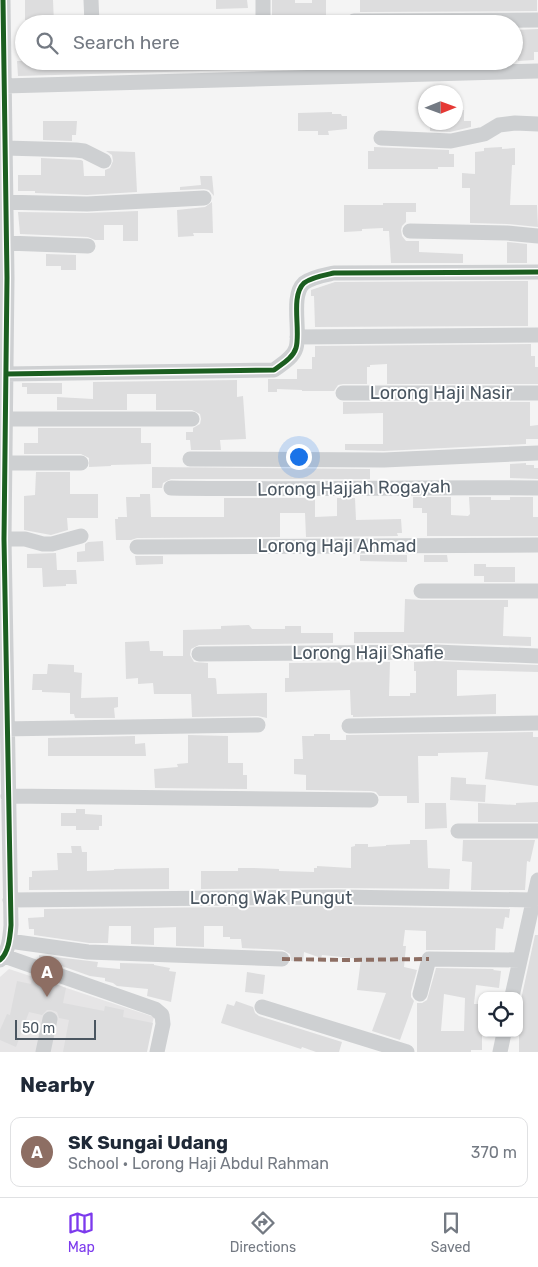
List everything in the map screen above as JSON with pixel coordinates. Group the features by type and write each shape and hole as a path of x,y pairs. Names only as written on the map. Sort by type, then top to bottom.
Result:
{"street":[{"path":"91,0 92,15"},
{"path":"263,0 263,15"},
{"path":"2,10 5,148 3,352 6,374 3,426 2,588 4,729 8,796 10,900 9,941 2,958 156,1009 162,1015 163,1024 157,1052"},
{"path":"523,20 538,20"},
{"path":"4,86 538,71"},
{"path":"381,138 451,141 484,134 499,125 516,123 538,124"},
{"path":"5,148 76,150 104,161"},
{"path":"3,202 87,204 204,198"},
{"path":"410,231 507,233 538,236"},
{"path":"4,234 88,246"},
{"path":"6,374 274,370 288,360 296,349 298,293 305,283 318,277 334,273 538,272"},
{"path":"297,337 538,335"},
{"name":"Lorong Haji Nasir","path":"343,393 538,393"},
{"path":"3,426 192,419"},
{"path":"190,458 384,460 538,453"},
{"path":"4,463 81,463"},
{"name":"Lorong Hajjah Rogayah","path":"171,488 538,488"},
{"path":"3,536 26,539 43,544 68,541 81,536"},
{"name":"Lorong Haji Ahmad","path":"137,547 538,545"},
{"path":"421,591 538,591"},
{"name":"Lorong Haji Shafie","path":"199,654 435,652 538,656"},
{"path":"349,726 538,723"},
{"path":"4,729 258,725"},
{"path":"8,796 371,800"},
{"path":"458,831 538,831"},
{"path":"513,992 538,880"},
{"name":"Lorong Wak Pungut","path":"10,900 339,897 533,900"},
{"path":"9,941 88,952 282,959"},
{"path":"420,994 429,959 520,960"},
{"path":"262,1007 407,1052"},
{"path":"43,1052 50,1019"},
{"path":"500,1052 503,1037"}],"shaded area":[{"path":"9,969 154,1017 145,1052 0,1052 0,977"}],"building":[{"path":"25,0 53,0 54,15 25,15"},
{"path":"216,0 247,0 248,8 216,9"},
{"path":"272,0 295,0 295,3 312,3 312,0 326,0 326,15 272,15"},
{"path":"360,0 537,0 537,11 360,12"},
{"path":"538,29 538,52 534,52 534,60 523,61 523,30"},
{"path":"18,70 236,70 18,76"},
{"path":"463,110 464,121 471,121 471,127 463,129"},
{"path":"332,112 332,114 347,116 347,129 328,131 329,135 318,135 318,131 298,131 298,113"},
{"path":"43,121 77,121 76,135 72,135 72,141 43,140"},
{"path":"430,130 458,130 450,132"},
{"path":"374,147 449,150 449,154 454,154 454,167 438,167 438,169 368,169 368,151 374,151"},
{"path":"502,147 502,149 515,148 515,165 512,165 510,205 537,205 538,227 470,223 470,188 462,188 462,173 475,174 475,152 484,151 484,148"},
{"path":"106,151 135,152 137,192 87,195 18,191 18,175 41,175 41,158 81,160 83,161 84,176 105,176 105,170 110,168 113,161 112,155"},
{"path":"200,176 212,176 214,196 209,190 204,189 180,190 180,187 201,185"},
{"path":"212,202 213,233 193,233 194,236 178,237 177,210 205,207"},
{"path":"383,203 416,203 416,212 406,212 406,222 401,230 402,236 406,241 419,241 419,252 463,254 463,263 391,263 389,231 383,231 383,228 344,232 344,205 383,205"},
{"path":"138,211 138,241 123,241 123,225 104,225 104,240 95,240 88,237 20,234 18,212 87,213"},
{"path":"507,242 527,244 527,263 507,263"},
{"path":"46,254 76,255 76,270 61,270 61,266 46,266"},
{"path":"528,281 528,326 315,327 314,296 311,296 311,290 335,282"},
{"path":"531,344 531,356 535,356 535,367 538,367 538,384 387,384 387,364 370,365 370,367 367,367 367,384 338,385 334,391 277,389 277,392 268,392 268,379 297,379 297,369 312,369 312,357 315,357 315,346"},
{"path":"237,380 237,397 243,396 246,439 220,440 221,450 191,450 190,440 186,440 186,432 193,432 193,428 200,424 200,414 192,410 156,410 156,394 127,394 127,410 57,410 57,397 93,399 93,382"},
{"path":"22,383 62,383 62,394 27,394 27,387 22,387"},
{"path":"343,402 530,402 530,426 538,425 538,439 526,439 526,444 384,451 345,450 345,444 383,444 383,413 343,414"},
{"path":"38,428 141,428 141,443 151,443 151,464 89,467 89,458 81,454 24,454 24,443 38,443"},
{"path":"526,463 526,465 534,465 534,468 538,468 538,479 510,478 510,464"},
{"path":"152,467 370,469 370,479 171,479 163,483 162,488 152,488"},
{"path":"36,472 70,472 70,494 98,494 98,518 67,518 68,530 51,535 24,530 24,496 35,495"},
{"path":"140,494 150,494 151,517 224,517 224,498 315,498 315,517 337,516 337,498 355,498 356,520 401,519 402,533 397,533 398,536 306,537 305,513 280,513 280,537 137,538 116,540 115,519 127,517 126,497 140,497"},
{"path":"413,497 451,497 451,515 468,516 470,514 469,497 491,497 491,500 510,500 510,497 533,497 533,517 538,517 538,536 427,536 427,513 422,513 422,508 413,508"},
{"path":"103,541 104,561 77,562 77,552 85,551 85,544"},
{"path":"56,553 57,570 76,570 77,584 43,587 42,568 27,568 27,554"},
{"path":"360,555 407,555 407,562 360,561"},
{"path":"424,555 447,555 448,562 424,562"},
{"path":"135,556 163,556 163,564 136,565"},
{"path":"474,564 486,564 486,567 515,567 515,582 484,582 484,576 474,576"},
{"path":"405,599 508,600 508,607 504,607 503,636 531,637 531,646 354,643 354,632 404,632"},
{"path":"249,625 252,629 285,629 285,626 301,626 301,633 333,633 333,643 199,645 191,649 190,655 194,662 208,663 208,678 216,679 217,694 267,693 267,718 258,716 192,717 191,694 154,694 153,683 138,684 138,678 126,679 125,642 149,641 150,651 163,651 163,656 183,656 183,630 221,629 221,626"},
{"path":"435,661 538,665 538,672 457,670 457,696 496,694 496,714 353,717 351,715 350,690 285,692 285,678 289,678 289,663 390,662 389,696 410,696 410,693 416,693 414,662"},
{"path":"48,664 74,665 74,672 82,673 81,698 118,697 118,707 114,708 115,718 75,718 74,714 70,714 70,693 32,690 33,674 47,674"},
{"path":"533,732 533,737 538,737 538,786 485,779 488,752 438,753 438,756 418,756 419,803 407,803 407,796 379,796 376,792 371,791 306,790 306,775 294,774 294,759 303,759 302,736 330,734 330,740 346,740 346,735"},
{"path":"188,735 228,736 228,763 243,763 243,775 247,775 247,789 155,788 154,769 178,767 177,764 188,763"},
{"path":"135,736 135,744 145,743 146,756 48,756 48,738"},
{"path":"451,777 466,778 466,784 486,785 485,802 450,800"},
{"path":"538,802 538,822 478,822 478,803 516,805 516,803"},
{"path":"425,803 446,803 447,828 425,829"},
{"path":"76,809 85,809 85,814 102,815 102,826 99,826 99,830 76,830 76,826 61,826 61,813 76,813"},
{"path":"410,840 427,840 428,868 450,869 449,889 201,889 201,871 238,871 238,868 254,868 314,872 314,868 317,868 317,866 351,868 351,847 355,846 355,844 368,844 368,847 386,846 410,844"},
{"path":"463,840 535,840 530,862 527,861 525,890 471,890 472,862 462,861"},
{"path":"71,846 81,846 82,852 87,852 87,871 169,868 169,889 29,890 29,877 32,877 32,871 58,870 57,853 72,853"},
{"path":"339,906 510,909 509,918 505,917 503,929 496,928 495,950 426,950 426,931 405,930 403,946 406,946 404,967 417,970 411,992 411,997 414,1001 400,1040 372,1031 386,993 357,990 361,959 322,955 321,958 304,952 303,962 291,961 290,954 283,950 242,948 241,939 223,937 223,926 204,926 204,947 176,946 176,927 154,928 154,945 131,944 131,926 109,926 108,943 89,943 34,935 34,929 29,929 28,918 44,917 44,909"},
{"path":"535,935 538,935 538,1052 519,1052 519,1037 523,1037 523,992"},
{"path":"39,955 98,962 97,967 120,969 120,963 154,964 170,968 169,971 176,972 171,1002 147,996 148,989 117,986 105,981 105,978 90,976 39,958"},
{"path":"436,968 494,969 501,971 499,988 476,985 474,1004 478,1004 478,1037 482,1037 482,1050 471,1050 471,1052 417,1052 417,1003 427,1000","holes":["444,994 465,998 464,1031 441,1031"]},
{"path":"247,972 265,975 263,994 245,992"},
{"path":"32,979 48,981 66,988 63,1003 104,1011 105,1006 124,1010 123,1017 153,1023 147,1052 63,1052 69,1020 59,1018 57,1012 51,1010 47,1010 42,1015 29,1012 16,1047 0,1040 0,1030 7,1014 10,1015 17,981 31,984"},
{"path":"236,1001 253,1007 255,1013 259,1016 342,1042 339,1052 316,1052 302,1047 301,1049 221,1023 227,1004 234,1006"}],"marked path":[{"path":"282,959 429,959"}],"cycle path":[{"path":"0,960 7,949 11,925 4,539 7,278 3,0"},
{"path":"6,374 274,370 295,352 298,296 304,283 315,278 334,273 538,272"}],"place":[{"name":"SK Sungai Udang","path":"47,997"}]}
